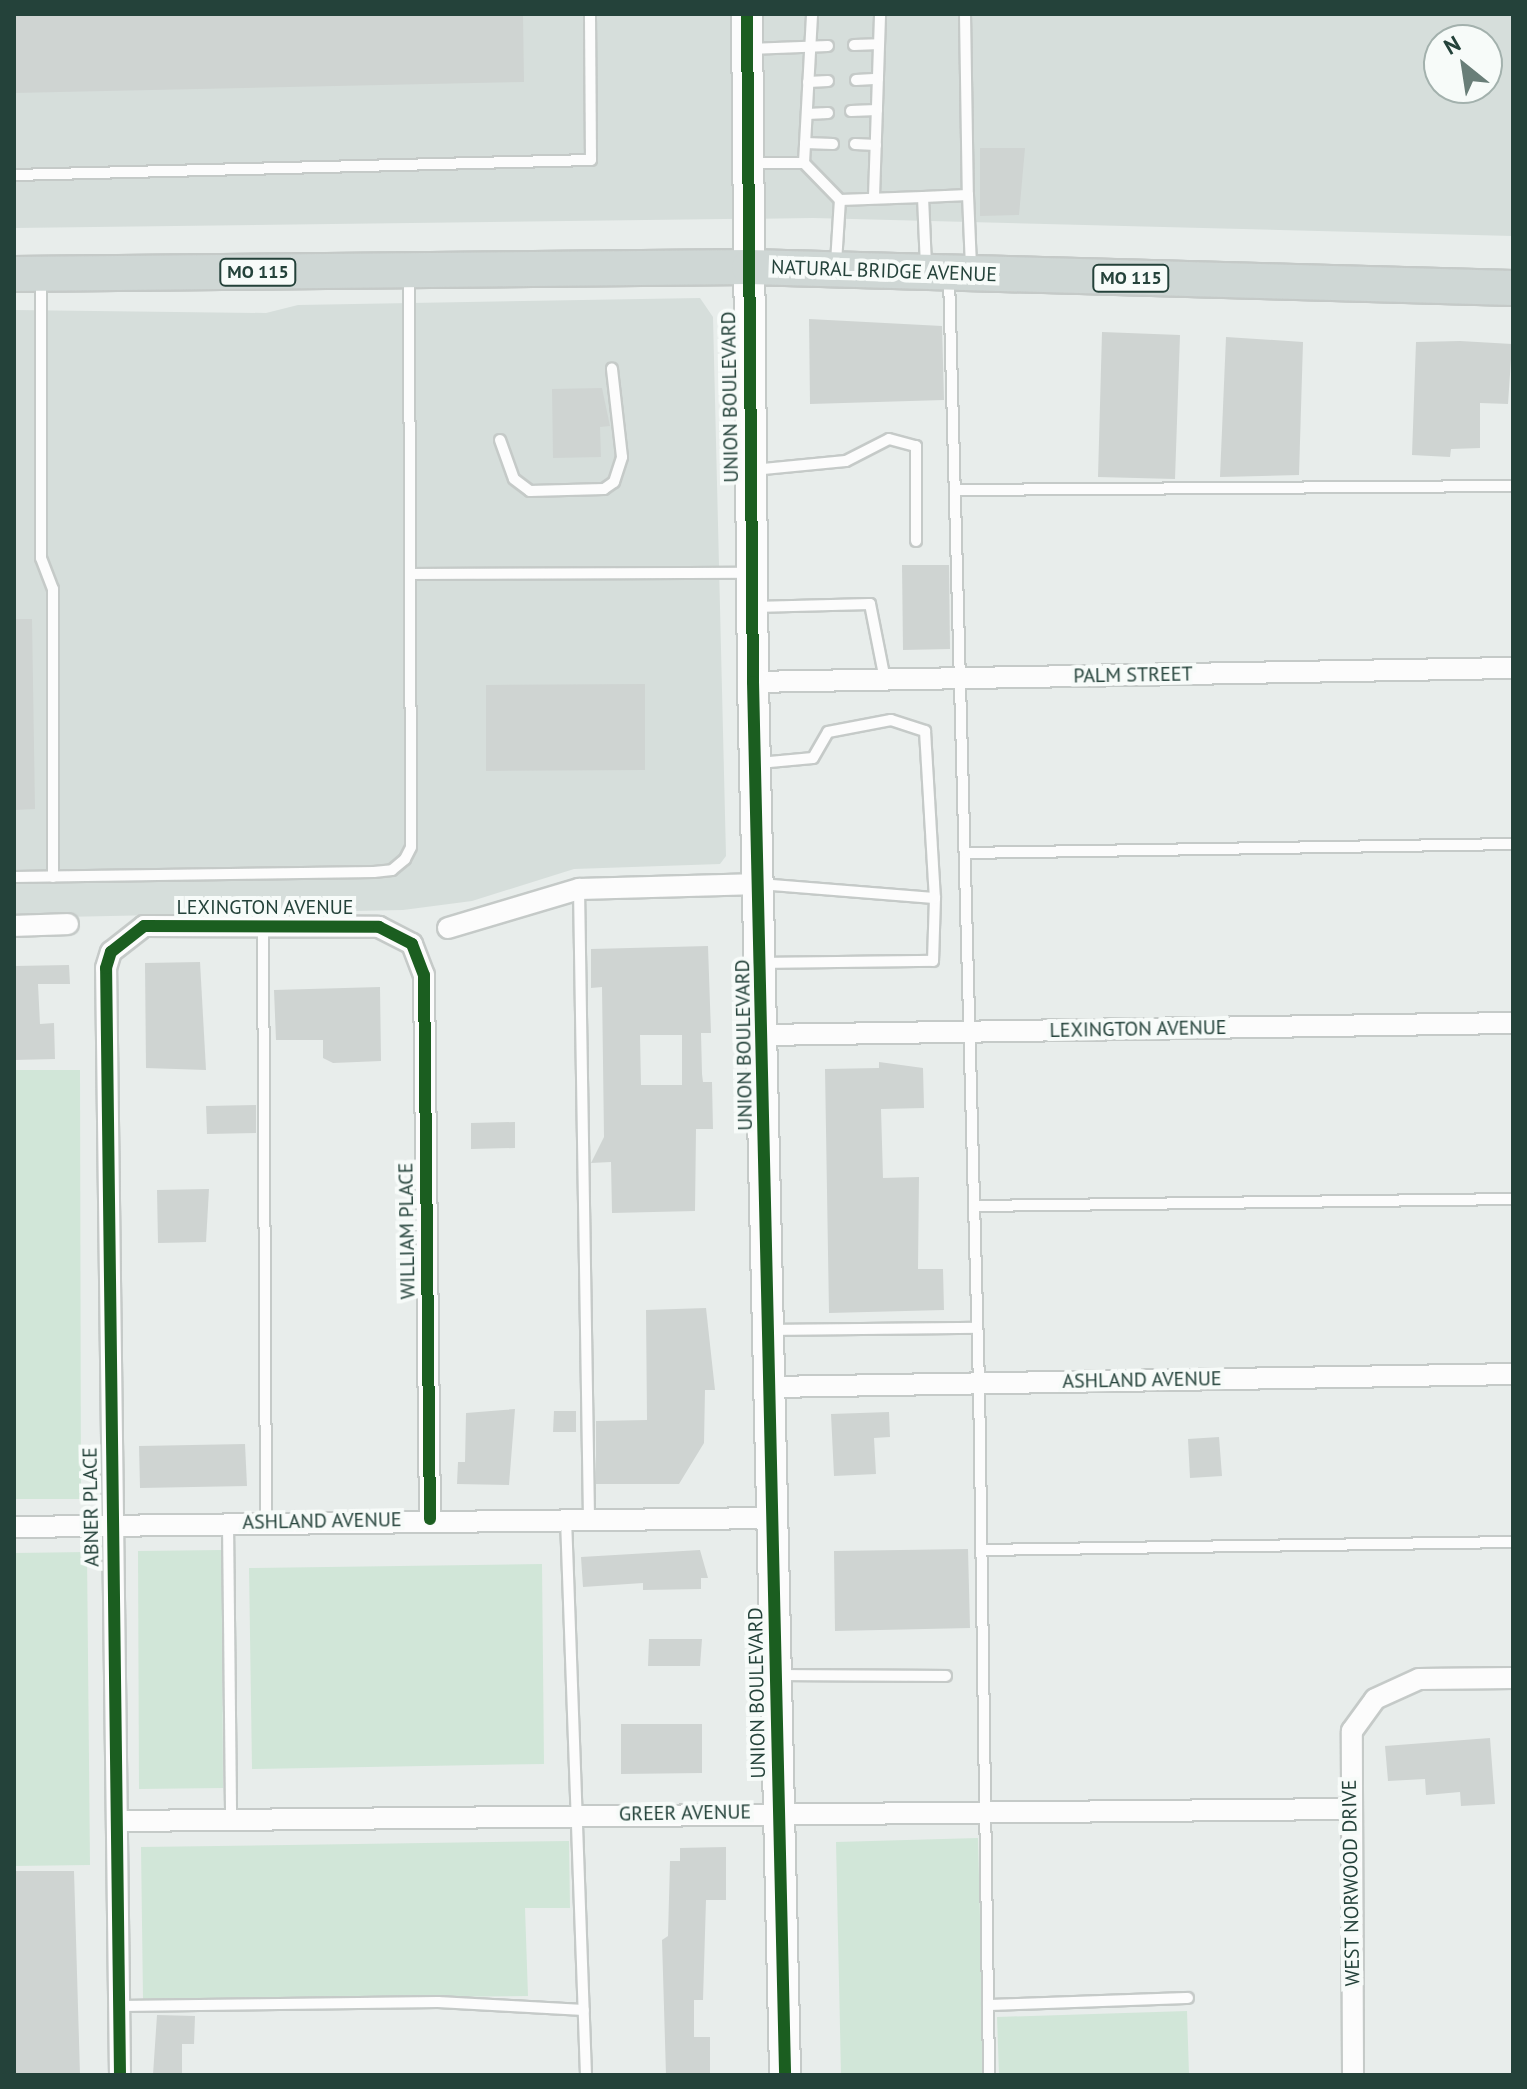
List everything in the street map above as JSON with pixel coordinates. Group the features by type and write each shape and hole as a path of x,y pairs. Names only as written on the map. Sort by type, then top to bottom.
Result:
{"main road":[{"name":"UNION BOULEVARD","path":"747,14 753,682 762,963 785,2075"},
{"name":"NATURAL BRIDGE AVENUE","path":"27,274 749,267 1513,288"}],"street":[{"name":"PALM STREET","path":"753,682 1513,668"},
{"path":"448,928 579,889 760,884"},
{"path":"14,926 68,924"},
{"name":"LEXINGTON AVENUE","path":"120,943 144,926 379,927 412,944"},
{"name":"ABNER PLACE","path":"120,943 106,968 120,2075"},
{"name":"WILLIAM PLACE","path":"412,944 424,975 430,1519"},
{"name":"LEXINGTON AVENUE","path":"763,1035 1513,1023"},
{"name":"ASHLAND AVENUE","path":"771,1387 1513,1374"},
{"name":"ASHLAND AVENUE","path":"14,1527 430,1519 773,1518"},
{"name":"WEST NORWOOD DRIVE","path":"1353,2075 1348,1809 1352,1731 1375,1699 1419,1679 1513,1678"},
{"name":"GREER AVENUE","path":"119,1821 779,1812 984,1814 1348,1809"}],"lane":[{"path":"14,175 591,160 590,14"},
{"path":"804,163 812,14"},
{"path":"874,197 880,14"},
{"path":"965,14 968,195 949,273 979,1383 989,2075"},
{"path":"854,45 879,44"},
{"path":"747,49 828,46"},
{"path":"856,80 878,79"},
{"path":"808,82 828,81"},
{"path":"851,111 877,110"},
{"path":"807,114 828,113"},
{"path":"805,143 833,144"},
{"path":"855,144 876,145"},
{"path":"748,163 804,163 840,200 835,270"},
{"path":"840,200 968,195"},
{"path":"923,197 949,273"},
{"path":"14,877 374,872 392,870 405,859 411,847 409,271"},
{"path":"27,274 41,558 53,589 53,877"},
{"path":"500,440 521,488 604,489 614,482 622,457 612,369"},
{"path":"751,470 846,461 889,439 916,446 916,541"},
{"path":"955,490 1513,486"},
{"path":"410,574 752,573"},
{"path":"752,607 870,604 885,680"},
{"path":"756,764 813,758 828,732 891,720 925,731 935,898 933,961 762,963"},
{"path":"965,853 1513,844"},
{"path":"760,884 935,898"},
{"path":"579,889 589,1519"},
{"path":"263,927 266,1523"},
{"path":"974,1206 1513,1199"},
{"path":"769,1330 977,1328"},
{"path":"566,1519 586,2075"},
{"path":"228,1523 231,1819"},
{"path":"981,1550 1513,1542"},
{"path":"777,1675 946,1676"},
{"path":"988,2005 1188,1998"},
{"path":"120,2006 438,2002 584,2010"}],"shaded area":[{"path":"14,14 1513,14 1513,236 813,218 14,228"},
{"path":"700,298 713,317 726,856 720,864 574,869 472,901 403,910 14,918 14,310 266,313 298,305"}],"green space":[{"path":"14,1070 80,1070 81,1499 14,1499"},
{"path":"222,1550 223,1788 139,1789 138,1551"},
{"path":"87,1552 90,1865 14,1866 14,1553"},
{"path":"542,1564 544,1764 252,1769 249,1568"},
{"path":"978,1838 984,2075 841,2075 836,1842"},
{"path":"569,1841 570,1908 525,1908 528,1996 143,2000 141,1847"},
{"path":"1187,2011 1189,2075 999,2075 997,2017"}],"building":[{"path":"14,14 523,14 524,82 14,93"},
{"path":"980,148 1025,148 1019,215 980,216"},
{"path":"809,319 942,326 944,400 810,404"},
{"path":"1102,332 1180,335 1175,479 1098,477"},
{"path":"1226,337 1303,342 1299,475 1220,477"},
{"path":"1416,342 1512,344 1508,404 1480,403 1480,448 1451,449 1450,457 1412,455"},
{"path":"602,388 610,426 600,427 601,457 553,458 552,389"},
{"path":"902,565 949,565 950,649 903,650"},
{"path":"14,619 32,619 35,809 14,810"},
{"path":"645,684 645,770 486,771 486,685"},
{"path":"708,946 711,1033 701,1033 702,1074 703,1082 712,1082 713,1129 696,1129 695,1211 612,1213 611,1162 591,1163 604,1137 602,987 591,988 591,949","holes":["640,1035 682,1035 682,1085 641,1085"]},
{"path":"200,962 206,1070 146,1068 145,963"},
{"path":"69,965 70,984 38,984 40,1024 54,1023 55,1059 14,1060 14,966"},
{"path":"380,987 381,1061 333,1063 323,1058 323,1040 276,1040 274,990"},
{"path":"879,1062 923,1068 924,1108 881,1109 883,1178 919,1177 918,1269 943,1269 944,1310 829,1313 825,1069 879,1068"},
{"path":"256,1105 256,1133 207,1134 206,1106"},
{"path":"515,1122 515,1148 471,1149 471,1123"},
{"path":"209,1189 206,1242 158,1243 157,1190"},
{"path":"706,1308 715,1390 705,1390 704,1443 679,1484 596,1484 596,1421 647,1420 646,1310"},
{"path":"515,1409 509,1485 457,1484 458,1462 465,1462 466,1413"},
{"path":"554,1411 576,1411 576,1432 553,1432"},
{"path":"889,1412 890,1437 874,1438 876,1474 834,1476 831,1414"},
{"path":"1219,1437 1222,1476 1190,1478 1188,1439"},
{"path":"245,1444 247,1486 140,1488 139,1446"},
{"path":"968,1549 970,1628 835,1631 834,1551"},
{"path":"700,1550 708,1578 701,1578 701,1589 643,1590 643,1583 583,1587 581,1557"},
{"path":"649,1639 702,1639 700,1666 648,1666"},
{"path":"621,1724 702,1724 702,1773 621,1774"},
{"path":"1490,1738 1495,1804 1461,1806 1460,1792 1426,1795 1425,1779 1388,1781 1385,1746"},
{"path":"726,1847 726,1900 706,1900 703,2000 694,2000 694,2037 710,2037 710,2075 666,2075 662,1940 668,1936 670,1861 680,1861 680,1848"},
{"path":"16,1871 74,1871 80,2075 14,2075"},
{"path":"157,2015 195,2016 194,2044 182,2044 182,2075 153,2075"}],"cycle path":[{"path":"747,14 753,682 785,2075"},
{"path":"120,2075 106,968 111,952 144,926 379,927 412,944 424,975 430,1519"}]}
